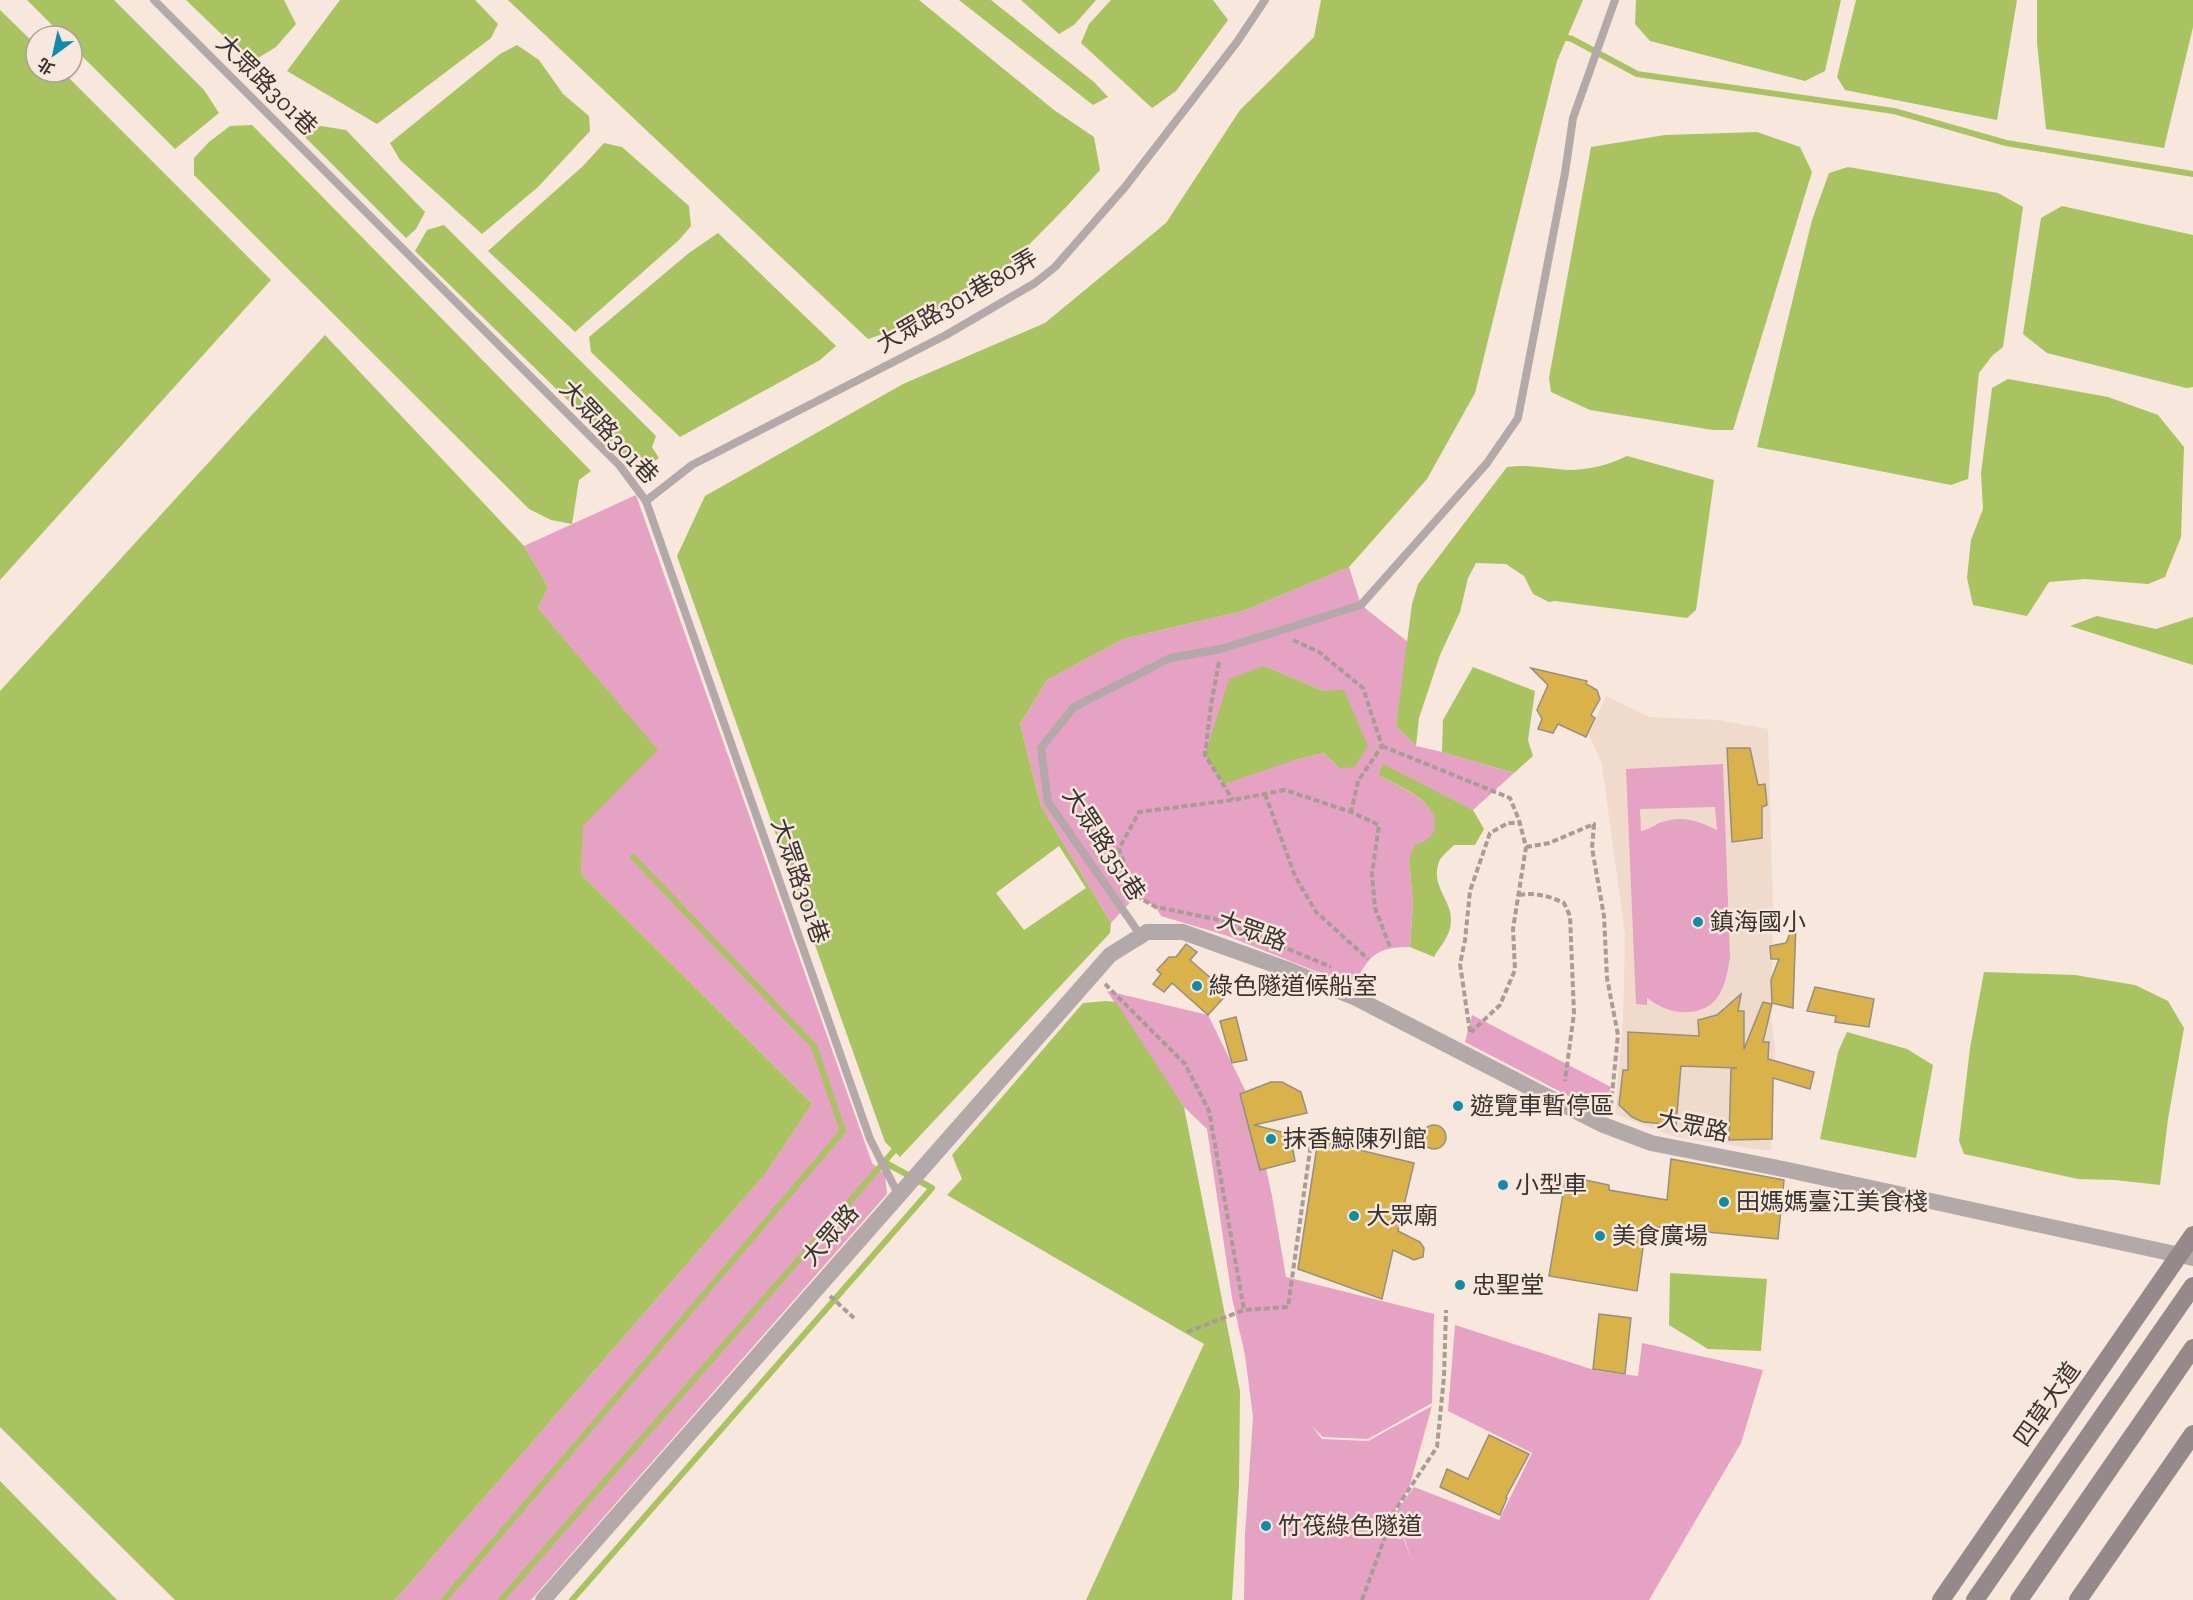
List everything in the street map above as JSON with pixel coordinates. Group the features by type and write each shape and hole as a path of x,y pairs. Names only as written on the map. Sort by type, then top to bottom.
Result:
{"street":[{"name":"大眾路","path":"543,1600 1094,972 1110,955 1147,932 1183,932 1286,969 1353,997 1601,1124 1651,1143 1788,1170 2186,1256"},
{"name":"四草大道","path":"1941,1600 2186,1256 2193,1235"},
{"path":"1976,1600 2193,1286"},
{"path":"2019,1600 2193,1348"},
{"path":"2078,1600 2193,1434"}],"lane":[{"name":"大眾路301巷","path":"154,0 620,466 646,501 870,1139 898,1194"},
{"name":"大眾路301巷80弄","path":"646,501 692,465 946,335 1035,283 1055,267 1125,187 1237,42 1265,0"},
{"name":"大眾路351巷","path":"1141,936 1048,802 1041,748 1074,707 1170,657 1221,649 1361,605 1487,463 1518,418 1574,118 1615,0"}],"path":[{"path":"1273,631 1319,652 1363,688 1382,746 1510,798 1520,823 1526,847 1513,929 1515,970 1500,1005 1471,1032 1460,964 1470,891 1490,833 1508,823 1520,823"},
{"path":"1221,649 1205,754 1233,800"},
{"path":"1351,812 1358,781 1382,746"},
{"path":"1136,896 1119,849 1139,812 1233,800 1285,790 1351,812 1379,825 1372,874 1375,908 1390,946"},
{"path":"1265,794 1295,876 1316,912 1368,959"},
{"path":"1526,847 1549,843 1594,824 1592,848 1604,916 1607,978 1618,1035 1611,1105"},
{"path":"1519,895 1534,893 1564,903 1570,916 1574,1013 1565,1081"},
{"path":"1094,972 1185,1064 1209,1111 1244,1310"},
{"path":"1187,1332 1244,1310 1288,1308 1312,1136"},
{"path":"818,1286 854,1318"},
{"path":"1362,1600 1394,1512 1437,1447 1444,1377 1446,1310"}],"shaded area":[{"path":"27,0 114,0 204,90 219,113 175,149 84,58 84,24 51,24"},
{"path":"186,0 284,0 296,24 276,47 258,58 240,52"},
{"path":"340,0 475,0 498,24 491,38 377,124 287,71"},
{"path":"508,0 919,0 1054,110 1094,137 1100,170 1011,263 918,322 868,339"},
{"path":"959,0 991,0 1094,82 1108,97 1093,105"},
{"path":"1021,0 1096,0 1074,25 1059,34"},
{"path":"1111,0 1213,0 1228,20 1176,91 1152,108 1081,43 1089,24"},
{"path":"1321,0 1583,0 1557,61 1475,393 1427,479 1349,567 1243,611 1123,639 1047,680 1020,724 1041,806 1111,923 1110,933 900,1157 885,1142 677,556 705,496 903,384 1045,323 1166,223 1240,110 1314,37"},
{"path":"1636,0 1841,0 1825,71 1805,81 1650,41 1635,24"},
{"path":"1856,0 2017,0 1997,120 1845,90 1837,77"},
{"path":"2037,0 2193,0 2193,27 2164,148 2046,129 2037,43"},
{"path":"0,10 24,33 24,84 75,84 271,280 0,580"},
{"path":"517,45 539,60 563,94 589,116 590,131 538,187 482,234 400,160 390,143 500,54"},
{"path":"252,125 591,471 579,480 572,524 551,520 529,509 194,175 194,158 209,142 230,126"},
{"path":"321,126 346,130 425,212 416,229 406,238 299,131"},
{"path":"1757,132 1800,147 1812,172 1733,430 1713,430 1590,410 1551,392 1549,378 1591,147 1665,135"},
{"path":"604,143 622,147 689,206 691,226 679,240 575,332 488,251 583,166"},
{"path":"1848,167 1998,193 2023,207 2003,347 1992,356 1979,373 1968,479 1951,485 1757,447 1812,220 1829,173"},
{"path":"2062,206 2193,235 2193,387 2186,388 2047,353 2023,334 2041,218"},
{"path":"444,225 656,436 652,447 659,458 648,466 627,458 415,251 427,230"},
{"path":"718,233 836,346 820,360 680,437 591,352 589,337 689,253"},
{"path":"325,335 524,546 548,587 538,608 658,750 583,826 581,874 812,1104 766,1173 395,1600 175,1600 0,1427 0,691"},
{"path":"2008,379 2108,397 2158,415 2184,447 2181,537 2165,577 2148,584 2085,579 2049,582 2027,616 1973,605 1967,578 1971,540 1983,509 1981,473 1992,388"},
{"path":"1627,456 1714,480 1696,610 1687,618 1549,602 1533,594 1524,576 1506,564 1476,563 1468,578 1460,612 1440,655 1419,718 1416,746 1396,726 1412,604 1418,584 1507,467 1583,469"},
{"path":"636,495 872,1163 885,1175 887,1194 531,1600 395,1600 766,1173 812,1104 581,874 582,826 657,750 538,608 548,587 524,546"},
{"path":"1349,567 1361,605 1408,642 1396,726 1416,746 1514,773 1473,810 1383,765 1378,775 1407,790 1427,804 1436,822 1435,831 1409,859 1413,903 1410,947 1388,949 1374,956 1353,986 1225,935 1161,916 1156,907 1136,896 1111,923 1041,806 1020,724 1047,680 1123,639 1243,611","holes":["1264,666 1324,691 1339,768 1324,753 1294,760"]},
{"path":"2097,616 2156,629 2193,617 2193,665 2070,626"},
{"path":"1264,666 1324,691 1344,690 1368,746 1355,767 1339,768 1324,753 1294,760 1224,784 1205,755 1229,679"},
{"path":"1473,667 1535,691 1528,740 1533,756 1514,773 1442,752 1443,720"},
{"name":"鎮海國小","path":"1606,696 1650,717 1717,720 1768,729 1773,909 1771,1016 1775,1050 1771,1151 1675,1137 1615,1114 1623,1021 1625,935 1602,764 1589,734"},
{"path":"1383,764 1473,810 1484,829 1475,845 1454,845 1439,862 1437,880 1451,919 1447,935 1434,957 1410,947 1413,903 1409,859 1415,845 1425,841 1433,834 1435,818 1431,809 1416,795 1378,775"},
{"path":"1723,764 1730,957 1720,993 1709,1006 1700,1010 1672,1011 1647,998 1647,1005 1636,1004 1626,769","holes":["1715,807 1717,830 1695,821 1675,819 1641,831 1640,809"]},
{"path":"1984,972 2075,975 2135,985 2168,1001 2184,1028 2168,1119 2160,1185 2078,1179 1964,1154 1959,1141 1970,1048"},
{"path":"1107,991 1208,1015 1252,1104 1272,1196 1286,1277 1434,1314 1432,1403 1368,1439 1323,1437 1311,1425 1322,1439 1368,1441 1432,1406 1409,1488 1394,1512 1411,1559 1396,1512 1414,1487 1499,1520 1532,1453 1448,1411 1455,1325 1597,1371 1638,1376 1642,1343 1763,1370 1741,1443 1649,1600 1244,1600 1245,1534 1253,1417 1245,1355 1232,1298 1207,1129 1184,1107"},
{"path":"1116,1002 1184,1107 1240,1391 1239,1486 1232,1600 1086,1600 1204,1344 947,1195 962,1179 952,1155 1083,1003"},
{"path":"1472,1015 1611,1087 1601,1113 1465,1042"},
{"path":"1847,1032 1907,1049 1933,1065 1916,1158 1820,1139 1838,1052"},
{"path":"1670,1273 1767,1279 1761,1351 1708,1349 1669,1325"},
{"path":"0,1481 117,1600 0,1600"}],"pier":[{"path":"1059,846 1086,888 1024,930 996,893"}],"building":[{"path":"1531,668 1587,681 1586,684 1597,690 1600,699 1591,715 1595,718 1586,737 1558,724 1553,733 1538,729 1542,719 1537,710 1548,685"},
{"path":"1727,748 1750,748 1758,785 1765,784 1767,805 1762,807 1762,838 1732,842"},
{"path":"1796,923 1793,1008 1772,1003 1771,980 1779,959 1771,959 1770,946 1786,943"},
{"name":"綠色隧道候船室","path":"1186,944 1197,952 1190,960 1228,993 1208,1015 1172,983 1164,992 1153,984 1161,974 1157,970 1169,957 1176,957"},
{"path":"1815,987 1874,999 1869,1027 1835,1022 1836,1016 1807,1011"},
{"path":"1741,994 1738,1011 1744,1011 1744,1049 1763,1002 1772,1004 1763,1042 1769,1042 1768,1059 1814,1072 1810,1089 1773,1078 1772,1139 1729,1140 1731,1069 1737,1068 1681,1066 1676,1125 1643,1122 1632,1117 1619,1105 1623,1070 1628,1070 1628,1032 1699,1036 1698,1020 1717,1015"},
{"path":"1236,1017 1247,1060 1232,1063 1220,1021"},
{"name":"抹香鯨陳列館","path":"1271,1082 1282,1082 1301,1092 1307,1113 1254,1125 1290,1134 1295,1161 1260,1170 1240,1094"},
{"path":"1434,1125 1442,1129 1446,1137 1442,1145 1434,1149 1426,1145 1422,1137 1426,1129"},
{"name":"大眾廟","path":"1318,1140 1414,1163 1398,1231 1420,1242 1424,1248 1423,1257 1414,1260 1393,1250 1382,1299 1298,1269"},
{"path":"1671,1159 1784,1180 1778,1239 1646,1226 1637,1291 1549,1276 1566,1176 1609,1185 1609,1190 1667,1200"},
{"path":"1599,1314 1631,1318 1625,1374 1593,1369"},
{"path":"1489,1435 1529,1454 1506,1497 1500,1515 1440,1487 1447,1469 1468,1479"}],"waterway":[{"path":"1560,36 1572,39 1637,74 1894,111 2006,143 2193,174"},
{"path":"444,1600 843,1131 814,1046 633,857"},
{"path":"501,1600 899,1145"},
{"path":"572,1600 932,1188 884,1162"}],"place":[{"name":"鎮海國小","path":"1698,922"},
{"name":"綠色隧道候船室","path":"1197,986"},
{"name":"遊覽車暫停區","path":"1458,1106"},
{"name":"抹香鯨陳列館","path":"1271,1139"},
{"name":"小型車","path":"1503,1185"},
{"name":"田媽媽臺江美食棧","path":"1724,1202"},
{"name":"大眾廟","path":"1354,1216"},
{"name":"美食廣場","path":"1600,1236"},
{"name":"忠聖堂","path":"1460,1285"},
{"name":"竹筏綠色隧道","path":"1266,1526"}]}
